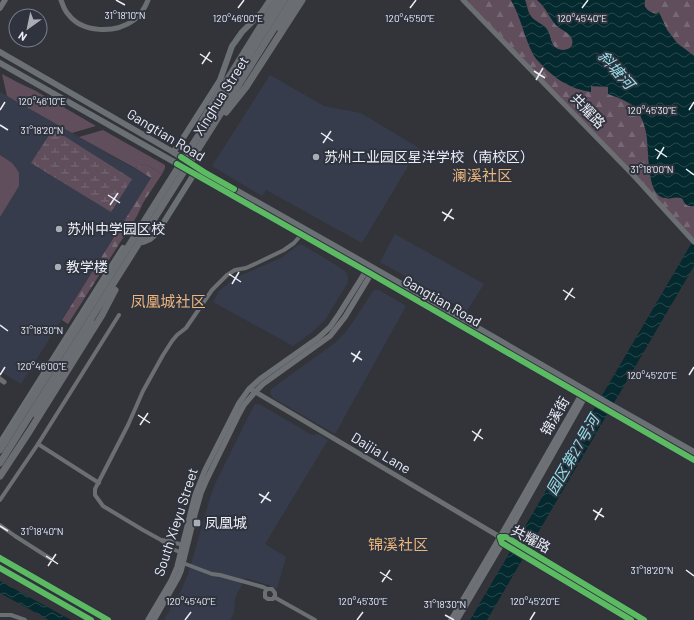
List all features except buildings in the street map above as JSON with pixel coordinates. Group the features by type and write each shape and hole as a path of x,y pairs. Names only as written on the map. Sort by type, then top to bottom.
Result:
{"highway":[{"path":"197,132 247,46 277,0"},
{"path":"0,450 284,0"},
{"path":"0,463 292,0"},
{"path":"206,137 246,87 302,0"},
{"path":"0,476 102,315 133,254"}],"main road":[{"path":"0,8 5,0"},
{"path":"173,152 220,80 232,46 238,37 262,12 270,0"},
{"name":"Xinghua Street","path":"0,443 280,0"},
{"name":"Xinghua Street","path":"0,469 143,242 150,239 157,233 191,172 192,164 296,0"},
{"name":"Gangtian Road","path":"0,52 173,152 204,172 372,267 584,394"},
{"name":"Gangtian Road","path":"0,63 301,235 596,400 694,460"},
{"name":"South Xieyu Street","path":"154,620 178,578 201,493 252,390 260,379 318,338 330,327 372,267"},
{"name":"South Xieyu Street","path":"148,620 171,581 195,496 205,470 235,409 252,390"},
{"name":"锦溪街","path":"457,620 584,394"},
{"name":"Gangtian Road","path":"611,409 694,452"},
{"name":"锦溪街","path":"451,620 503,539"},
{"path":"0,558 108,620"},
{"path":"0,568 91,620"}],"street":[{"path":"61,0 67,14 77,23 88,28 102,29 113,29 124,26 135,20 143,10 148,0"},
{"name":"共耀路","path":"463,0 633,175 694,242"},
{"path":"180,552 172,549 161,540 103,506 95,495 95,489 163,355 177,335 186,328 212,290 235,270 246,268 284,250 294,243 301,235"},
{"path":"0,500 38,444 119,316"},
{"name":"Daijia Lane","path":"252,390 503,539"},
{"path":"38,444 99,482"},
{"path":"0,525 51,559"},
{"name":"共耀路","path":"503,539 515,542 529,550 644,620"},
{"name":"共耀路","path":"503,539 511,548 631,620"},
{"path":"161,540 182,545"},
{"path":"183,563 212,574 273,590 275,593 274,597"},
{"path":"267,589 264,594 266,598 271,599 274,597 315,620"},
{"path":"0,615 11,614 25,620"}],"shaded area":[{"name":"苏州工业园区星洋学校（南校区）","path":"270,75 324,106 361,113 419,148 362,243 266,190 262,196 212,166"},
{"name":"苏州中学园区校","path":"0,92 151,178 21,384 0,371"},
{"path":"395,234 484,284 467,311 380,262"},
{"path":"298,245 303,245 344,270 348,279 347,284 325,320 311,333 293,346 213,302 219,291 235,278 281,258"},
{"path":"375,290 379,290 406,306 335,434 273,398 270,393 273,388 336,342 353,322"},
{"path":"255,404 259,404 312,435 319,434 328,440 265,544 286,557 277,589 245,578 235,598 234,612 230,620 164,620 181,591 188,574 215,484"}],"green space":[{"path":"465,0 511,0 534,56 591,92 591,86 608,87 608,94 624,100 635,109 639,114 645,128 668,199 676,197 680,198 689,206 694,206 694,239"},
{"path":"525,0 537,0 556,25 571,37 573,43 572,46 566,50 559,50 556,48 547,31 530,15"},
{"path":"645,0 694,0 694,56 677,43 667,30 659,13 656,14 648,11 645,6"},
{"path":"2,74 36,91 96,126 72,133 7,96"},
{"path":"53,129 132,179 111,212 31,163"},
{"path":"103,130 165,165 162,174 145,164 135,168 79,137"},
{"path":"0,155 12,163 16,168 19,173 19,186 0,217"},
{"path":"145,164 162,174 68,324 62,320 151,178 135,168"}],"water":[{"name":"斜塘河","path":"511,0 525,0 528,12 534,19 546,28 554,46 559,50 566,50 572,46 572,39 567,33 556,25 543,5 537,0 645,0 644,5 647,9 656,14 659,12 667,30 677,43 694,56 694,206 686,205 682,198 664,198 656,192 652,185 650,176 645,127 635,108 624,100 608,94 608,87 591,86 591,92 583,91 570,86 552,74 534,55"},
{"name":"园区第27号河","path":"694,239 694,266 487,620 470,620"},
{"path":"0,581 71,620 49,620 0,593"}],"cycle path":[{"path":"181,157 234,189"},
{"path":"177,164 694,460"},
{"path":"631,620 502,543 500,537 506,537 644,620"},
{"path":"0,558 108,620"},
{"path":"0,568 91,620"}],"place":[{"name":"苏州工业园区星洋学校（南校区）","path":"316,157"},
{"name":"苏州中学园区校","path":"59,229"},
{"name":"教学楼","path":"58,267"},
{"name":"凤凰城","path":"197,523"}],"district":[{"name":"澜溪社区","path":"482,176"},
{"name":"凤凰城社区","path":"168,302"},
{"name":"锦溪社区","path":"398,545"}]}
